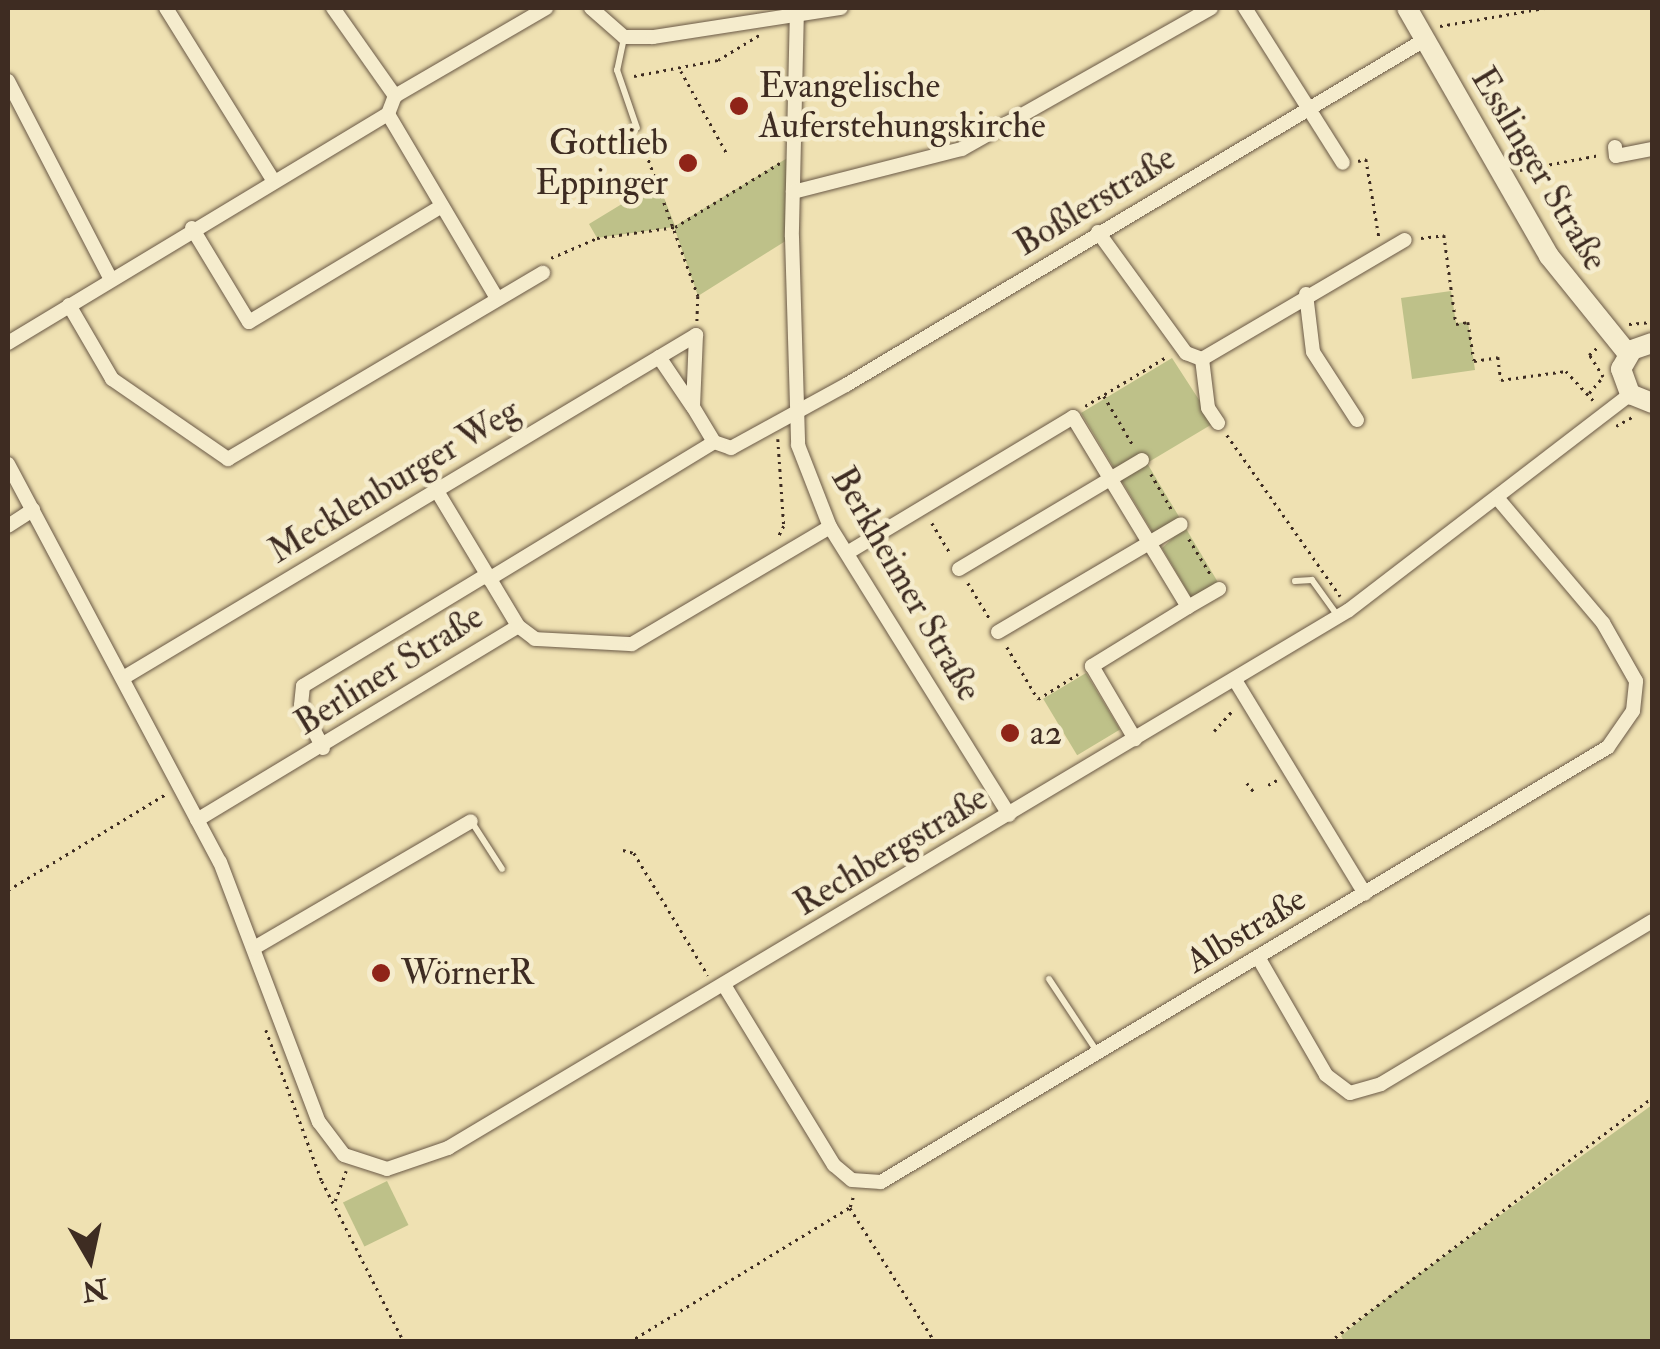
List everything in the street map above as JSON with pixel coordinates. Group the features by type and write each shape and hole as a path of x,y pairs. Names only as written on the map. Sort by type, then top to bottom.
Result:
{"main road":[{"name":"Esslinger Straße","path":"1407,8 1567,283 1628,354"},
{"path":"1647,409 1630,394 1622,377 1628,354 1652,343"}],"street":[{"path":"166,8 273,180"},
{"path":"333,8 395,96"},
{"path":"8,343 192,228 388,114 395,96 546,8"},
{"path":"591,8 624,36 760,23 797,11 840,8"},
{"path":"793,192 962,148 1211,8"},
{"path":"1245,8 1313,108 1344,162"},
{"name":"Berkheimer Straße","path":"797,11 794,414 804,468 830,527 1009,816"},
{"name":"Boßlerstraße","path":"323,748 301,705 304,686 714,442 731,448 794,414 1426,39"},
{"path":"8,81 110,278"},
{"path":"388,114 497,298"},
{"path":"1615,147 1616,156 1652,149"},
{"path":"192,228 250,322 442,206"},
{"path":"1098,232 1182,347 1202,358"},
{"path":"1202,358 1381,248 1405,240"},
{"path":"69,305 112,379 228,459 543,273"},
{"path":"1306,294 1313,352 1357,420"},
{"path":"693,407 696,335"},
{"name":"Mecklenburger Weg","path":"123,678 696,335"},
{"path":"660,357 714,442"},
{"path":"1202,358 1208,408 1218,422"},
{"name":"Rechbergstraße","path":"352,1160 386,1169 427,1158 1009,816 1344,613 1499,500 1630,394"},
{"path":"847,553 1073,417 1188,607"},
{"path":"959,569 1139,462"},
{"path":"8,464 198,820 254,948 318,1122 352,1160"},
{"path":"437,491 518,626"},
{"name":"Albstraße","path":"858,1182 888,1180 1608,747 1638,696 1603,623 1499,500"},
{"path":"8,526 33,510"},
{"path":"998,632 1181,524"},
{"name":"Berliner Straße","path":"198,820 323,748 518,626 535,639 632,644 830,527"},
{"path":"1135,739 1092,666 1219,589"},
{"path":"1235,680 1365,894"},
{"path":"254,948 471,822"},
{"path":"1258,957 1326,1075 1338,1088 1364,1092 1652,921"},
{"path":"720,987 827,1156 858,1182"}],"lane":[{"path":"624,36 616,52 620,79 637,128"},
{"path":"1295,580 1312,580 1344,613"},
{"path":"471,822 502,868"},
{"path":"1049,979 1098,1054"}],"path":[{"path":"1426,39 1440,26 1544,8"},
{"path":"620,79 718,60 760,37 760,23"},
{"path":"680,68 726,152"},
{"path":"637,128 698,296 696,335"},
{"path":"1502,174 1615,147"},
{"path":"543,273 550,258 597,238 674,227 794,154"},
{"path":"1344,162 1366,160 1381,248"},
{"path":"1405,240 1444,235 1456,324 1468,322 1474,360 1498,357 1502,380 1566,371 1616,427 1647,409"},
{"path":"1588,394 1603,377 1589,354 1611,336"},
{"path":"1073,417 1182,347"},
{"path":"1103,395 1139,462"},
{"path":"777,422 784,526 778,558"},
{"path":"1218,422 1344,613"},
{"path":"1214,731 1222,716 1248,700"},
{"path":"1248,783 1254,792"},
{"path":"8,890 167,794"},
{"path":"623,850 634,853 720,987"},
{"path":"1329,1342 1652,1098"},
{"path":"335,1202 352,1160"},
{"path":"629,1342 850,1207 858,1182"},
{"path":"850,1207 935,1342"}],"green space":[{"path":"794,154 792,237 698,296 674,227 597,238 589,224 658,182 675,226"},
{"path":"1451,291 1456,323 1468,322 1475,370 1412,379 1401,298"},
{"path":"1172,358 1214,423 1147,463 1181,520 1153,533 1081,413"},
{"path":"1185,527 1219,584 1198,597 1191,597 1162,548"},
{"path":"1086,673 1120,730 1077,755 1043,699"},
{"path":"1652,1105 1652,1341 1344,1341 1341,1336 1392,1294"},
{"path":"387,1181 408,1225 364,1247 343,1202"}],"place":[{"name":"Evangelische Auferstehungskirche","path":"739,106"},
{"name":"Gottlieb Eppinger","path":"688,163"},
{"name":"a2","path":"1010,733"},
{"name":"WörnerR","path":"381,973"}]}
